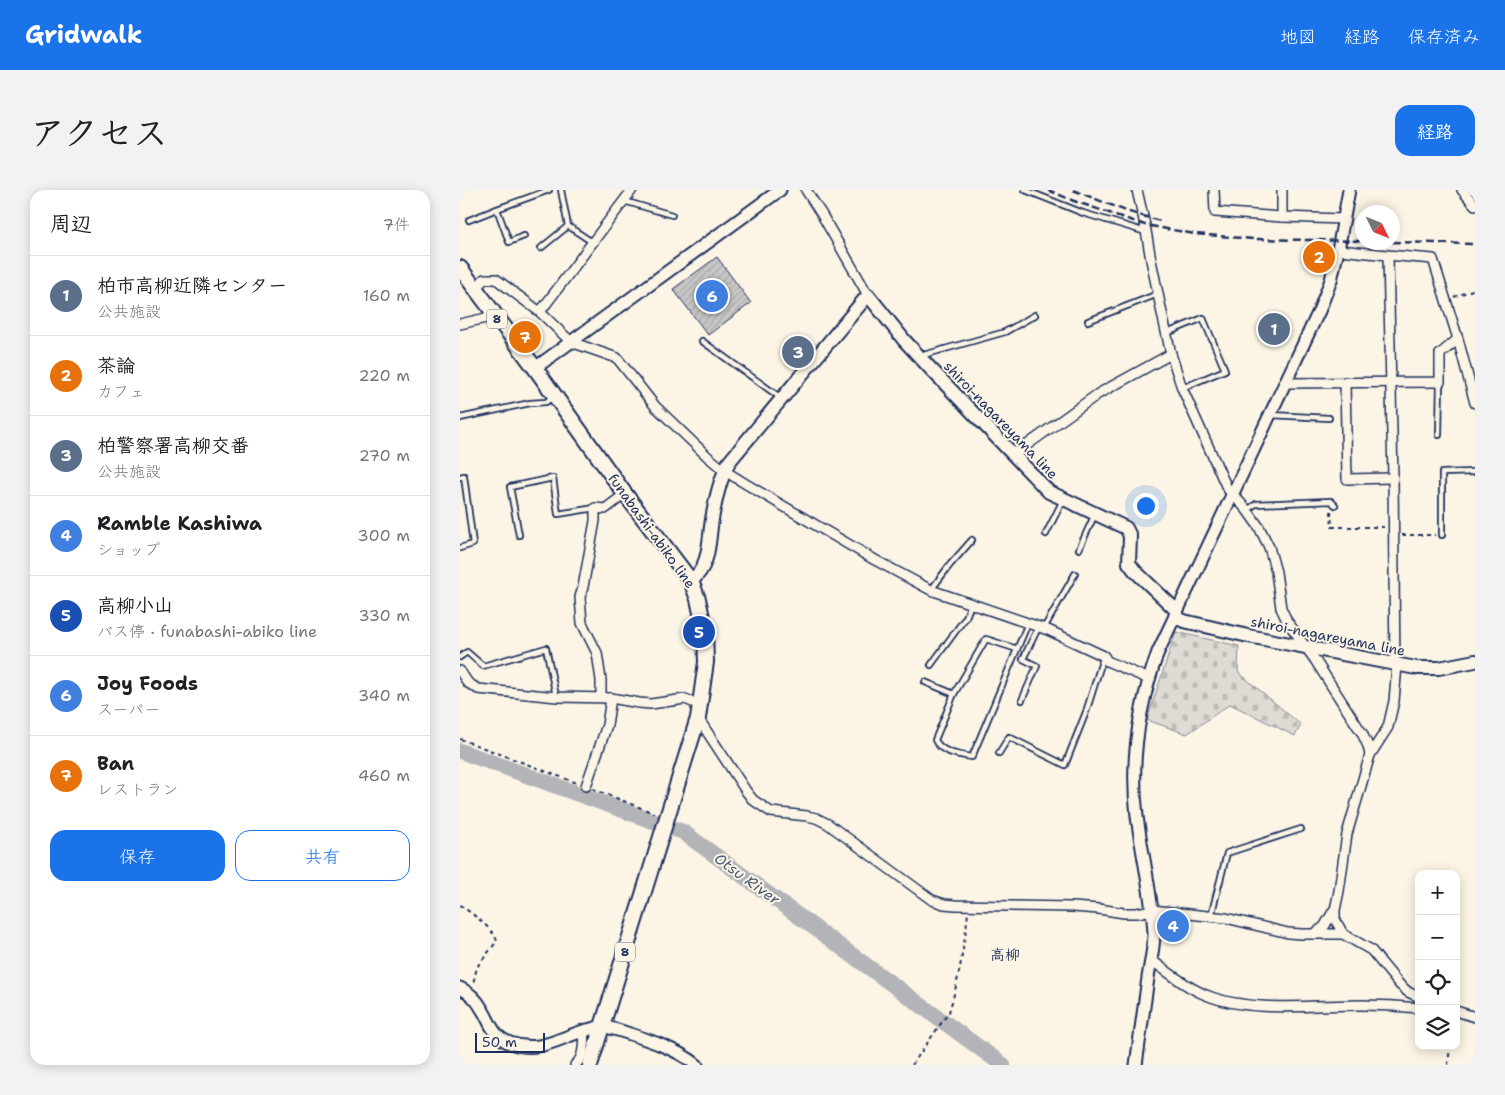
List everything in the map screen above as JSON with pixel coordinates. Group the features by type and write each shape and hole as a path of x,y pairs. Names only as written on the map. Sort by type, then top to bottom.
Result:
{"main road":[{"name":"funabashi-abiko line","path":"460,268 690,581 698,599 705,631 706,662 699,711 590,1065"},
{"name":"shiroi-nagareyama line","path":"868,295 918,356 1049,492 1126,528 1130,536 1129,563 1177,612 1175,617 1184,621 1248,636 1416,668 1438,668 1475,661"},
{"path":"690,581 699,575 705,562 713,513 729,462 868,295"}],"street":[{"path":"540,312 632,190"},
{"path":"535,368 780,190"},
{"path":"806,190 868,295"},
{"path":"1137,190 1166,333 1182,388 1227,488 1247,510 1259,527 1269,547 1276,572 1281,608 1287,621 1315,660 1358,727 1368,746 1370,755"},
{"path":"1214,190 1215,212 1344,219"},
{"path":"1282,190 1282,217"},
{"path":"1136,1065 1154,936 1134,784 1138,731 1149,679 1158,652 1319,311 1331,280 1349,190"},
{"path":"1462,190 1475,204"},
{"path":"1338,250 1433,259 1458,339 1475,403"},
{"path":"1314,934 1324,927 1334,910 1339,891 1347,834 1370,755 1388,727 1394,701 1396,665 1392,381 1388,256"},
{"path":"474,289 484,279 496,279 540,312 571,342 617,358 655,406 725,471 875,560 931,590 1041,627 1104,656 1107,661 1149,679"},
{"path":"460,324 495,316"},
{"path":"1284,383 1440,382 1440,354 1458,339"},
{"path":"1013,455 1098,394 1171,354"},
{"path":"1345,382 1347,479 1393,478"},
{"path":"586,786 608,725 606,698 597,653 582,623 580,597 595,521 595,508 605,509 625,494"},
{"path":"460,671 468,683 478,689 556,698 606,698 651,704 685,699 699,711 753,800 771,812 816,818 828,824 932,900 944,904 1073,907 1124,913 1152,910 1242,921 1288,933 1343,934 1371,950 1399,984 1415,995"},
{"path":"1334,910 1335,919 1343,934"},
{"path":"1151,960 1204,994 1232,1003 1415,1008"},
{"path":"460,988 465,990 482,1009 493,1030 502,1040 511,1043 544,1046 584,1031 602,1027 635,1036 670,1049 697,1065"},
{"path":"1460,1011 1475,1017"},
{"path":"575,1065 579,1062 583,1052 584,1031"}],"lane":[{"path":"469,220 549,190"},
{"path":"561,190 568,226 592,242"},
{"path":"1025,190 1083,213 1146,232"},
{"path":"623,201 672,216"},
{"path":"497,209 509,242 524,236"},
{"path":"541,248 568,226"},
{"path":"1088,321 1158,294"},
{"path":"918,356 1005,332 1035,315"},
{"path":"1166,333 1203,318 1225,370 1182,388"},
{"path":"702,342 782,399"},
{"path":"1438,435 1440,382"},
{"path":"460,418 530,403 546,402 555,396"},
{"path":"1269,415 1329,418"},
{"path":"1442,535 1442,473 1475,472"},
{"path":"460,477 464,476 473,544 460,548"},
{"path":"519,535 510,488 553,478 558,514 595,508"},
{"path":"1046,534 1064,499"},
{"path":"1247,510 1256,504 1333,503"},
{"path":"1079,549 1096,513"},
{"path":"931,590 972,540"},
{"path":"1022,700 1038,666 1022,659 1075,574"},
{"path":"931,665 966,617 971,604"},
{"path":"1017,649 986,639 954,694 935,740 937,745 950,753 972,757 1028,623"},
{"path":"460,656 467,652 483,666 546,648 556,698"},
{"path":"998,753 1009,737 1064,765 1086,712 1104,656"},
{"path":"925,682 954,694"},
{"path":"1211,916 1227,853 1301,829"}],"path":[{"path":"1446,299 1475,289"},
{"path":"1333,503 1332,527 1442,535"},
{"path":"460,739 654,813"},
{"path":"460,905 476,916 495,936 496,941 477,967 471,996"},
{"path":"912,1065 949,1012 965,941 969,905"},
{"path":"1448,1065 1450,1050"}],"green space":[{"path":"1176,632 1239,646 1238,672 1301,725 1295,736 1230,704 1187,734 1147,720"}],"building":[{"path":"717,257 751,303 708,335 673,289"}],"waterway":[{"name":"Otsu River","path":"460,751 683,832 1003,1065"}],"railway":[{"path":"1048,190 1074,201 1145,225 1195,234 1254,239 1355,241"},
{"path":"1073,190 1126,211 1160,221"},
{"path":"1400,242 1475,244"}],"place":[{"name":"茶論","path":"1319,257"},
{"name":"Joy Foods","path":"712,296"},
{"name":"柏市高柳近隣センター","path":"1274,329"},
{"name":"Ban","path":"525,337"},
{"name":"柏警察署高柳交番","path":"798,352"},
{"name":"高柳小山","path":"699,632"},
{"name":"Ramble Kashiwa","path":"1173,926"}],"district":[{"name":"高柳","path":"1005,955"}]}
